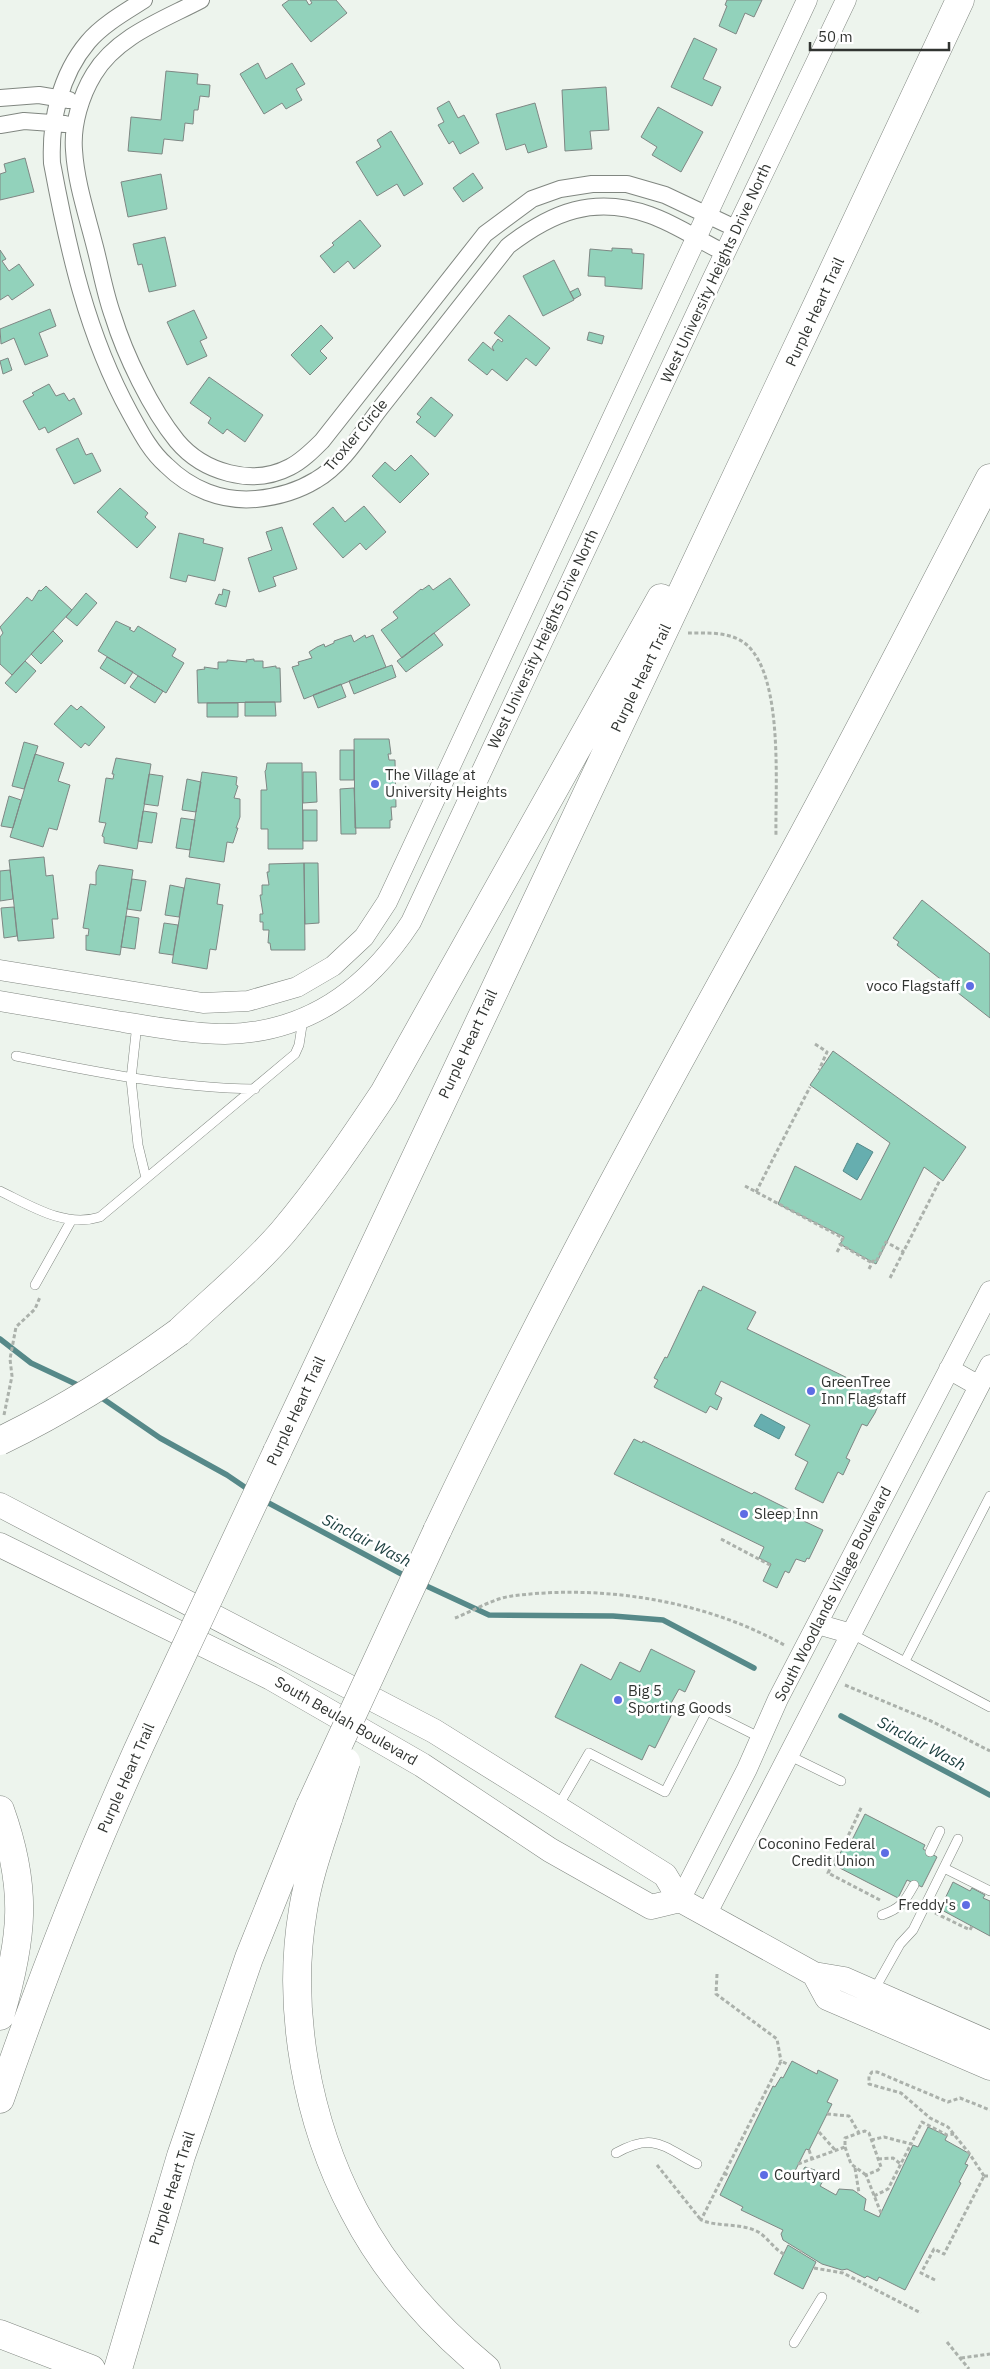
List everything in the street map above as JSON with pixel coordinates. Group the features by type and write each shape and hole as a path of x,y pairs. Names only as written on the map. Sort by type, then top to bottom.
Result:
{"highway":[{"name":"Purple Heart Trail","path":"0,2099 49,1960 98,1840 153,1716 776,395 960,0"},
{"path":"2,1430 82,1399 119,1376 179,1332 251,1266 282,1233 348,1147 384,1093 452,967 776,395"},
{"path":"486,2369 434,2322 385,2261 354,2212 342,2187 320,2125 306,2066 299,2002 299,1943 319,1811 376,1666 491,1416 715,993 777,884 990,478"},
{"path":"0,1810 8,1832 18,1873 20,1903 19,1932 13,1971 0,2016"},
{"name":"Purple Heart Trail","path":"118,2369 181,2156 249,1958 319,1811"},
{"path":"0,2334 91,2369"},
{"path":"0,2351 46,2369"}],"main road":[{"name":"South Beulah Boulevard","path":"0,1505 434,1731 665,1875 680,1900 814,1974 844,1979 990,2043"},
{"name":"South Beulah Boulevard","path":"0,1545 271,1678 422,1765 550,1850 651,1907 680,1900"},
{"path":"814,1974 827,1998 990,2068"}],"street":[{"name":"Troxler Circle","path":"144,0 89,41 76,59 59,98 51,142 52,162 84,304 98,347 109,371 136,424 164,464 194,487 210,494 247,500 280,495 318,480 351,446 508,246 533,226 562,213 593,207 620,207 650,215 725,254"},
{"name":"Troxler Circle","path":"201,0 120,44 94,75 81,103 76,126 74,150 80,186 112,316 124,348 147,395 177,441 196,458 216,470 236,475 257,476 282,470 301,460 322,442 485,234 532,199 560,189 584,185 627,184 665,195 737,229"},
{"name":"West University Heights Drive North","path":"0,970 181,1000 226,1004 248,1001 298,988 333,966 364,937 387,902 807,0"},
{"name":"West University Heights Drive North","path":"0,1002 204,1033 247,1033 303,1018 338,1001 360,984 396,945 412,922 846,0"},
{"path":"0,98 39,95 81,103"},
{"path":"0,125 24,121 76,126"},
{"name":"South Woodlands Village Boulevard","path":"680,1900 747,1769 778,1698 990,1290"},
{"path":"706,1915 788,1755 984,1389 990,1364"},
{"path":"949,1369 984,1389"},
{"path":"817,1624 852,1634"}],"lane":[{"path":"0,1191 71,1221 90,1220 100,1217 295,1054 299,1045 303,1018"},
{"path":"137,1024 131,1079 138,1145 146,1178"},
{"path":"16,1056 131,1079 255,1089"},
{"path":"35,1285 71,1221"},
{"path":"905,1661 990,1496"},
{"path":"852,1634 990,1707"},
{"path":"556,1808 589,1753 665,1792 706,1711 761,1738"},
{"path":"788,1755 841,1781"},
{"path":"930,1852 940,1831"},
{"path":"873,1992 900,1944 913,1930 958,1839"},
{"path":"944,1868 990,1891"},
{"path":"882,1915 899,1909 906,1901 914,1885"},
{"path":"616,2153 634,2144 650,2141 697,2164"},
{"path":"794,2344 822,2297"}],"path":[{"path":"663,633 722,633 746,645 765,671 773,714 776,844"},
{"path":"815,1044 828,1052 819,1070"},
{"path":"756,1192 810,1087"},
{"path":"890,1278 940,1180"},
{"path":"745,1186 843,1238 837,1252"},
{"path":"869,1269 872,1263 876,1262 886,1242 904,1252"},
{"path":"841,1245 872,1263"},
{"path":"2,1430 12,1376 10,1359 16,1327 35,1309 40,1297 35,1285"},
{"path":"721,1539 770,1565"},
{"path":"455,1618 511,1596 590,1592 630,1595 715,1616 764,1634 788,1648"},
{"path":"842,1684 930,1721 990,1751"},
{"path":"862,1806 828,1873 887,1902"},
{"path":"935,1912 970,1930 972,1926"},
{"path":"701,2220 781,2061 777,2039 716,1994 717,1974"},
{"path":"781,2061 789,2065"},
{"path":"984,2176 948,2126 930,2118 901,2093 869,2084 869,2076 872,2072 877,2072 948,2102 960,2098 990,2110"},
{"path":"827,2114 849,2116 859,2133"},
{"path":"874,2196 888,2190 922,2122 947,2135 954,2134"},
{"path":"866,2175 878,2170 881,2166 866,2131 845,2138 845,2147 851,2164 866,2175 881,2213"},
{"path":"819,2132 826,2141 833,2145 836,2151"},
{"path":"871,2140 884,2137 911,2144"},
{"path":"798,2164 845,2147"},
{"path":"809,2150 812,2159"},
{"path":"878,2160 893,2158 902,2164"},
{"path":"657,2165 701,2220 753,2229 764,2235 776,2250 784,2254"},
{"path":"855,2167 859,2193"},
{"path":"724,2173 730,2176"},
{"path":"984,2176 990,2176"},
{"path":"935,2280 921,2272 934,2249 944,2254 984,2176"},
{"path":"814,2268 843,2273 921,2313"},
{"path":"947,2342 969,2369"},
{"path":"961,2358 990,2354"}],"water":[{"path":"857,1143 873,1152 857,1180 843,1171"},
{"path":"761,1414 785,1427 779,1439 754,1426"}],"building":[{"path":"289,0 306,0 309,5 312,3 310,0 336,0 347,13 311,42 282,5"},
{"path":"727,0 762,0 754,17 745,13 736,34 719,26 727,6 725,5"},
{"path":"694,38 717,49 703,79 721,87 712,106 671,87"},
{"path":"258,63 266,79 292,63 305,84 296,89 302,100 286,109 282,103 264,114 240,74"},
{"path":"166,71 198,74 197,84 210,85 209,97 200,96 198,110 194,110 193,124 185,123 183,141 164,139 162,154 128,151 131,117 161,120"},
{"path":"606,87 609,130 590,131 592,149 565,151 562,90"},
{"path":"449,101 458,118 464,115 479,143 460,154 453,141 449,144 438,125 444,122 437,108"},
{"path":"535,103 547,147 528,153 525,144 506,150 496,114"},
{"path":"658,107 703,132 681,172 652,155 657,147 641,137"},
{"path":"391,131 423,184 404,196 397,184 377,196 356,162 381,147 377,140"},
{"path":"25,158 34,192 0,200 0,174 6,172 4,164"},
{"path":"473,173 483,188 463,202 453,188"},
{"path":"161,174 167,209 128,217 121,182"},
{"path":"360,220 381,246 354,269 348,261 334,273 320,256 334,245 332,243"},
{"path":"165,237 176,286 149,292 142,264 138,265 133,244"},
{"path":"612,248 632,249 632,253 644,254 642,289 605,286 605,277 588,276 590,249 612,251"},
{"path":"0,250 6,259 2,261 9,271 19,264 34,285 12,300 8,295 0,300"},
{"path":"554,260 574,300 543,316 523,276"},
{"path":"578,288 581,295 574,299 570,292"},
{"path":"50,309 56,326 39,333 48,356 25,365 14,338 1,344 0,329"},
{"path":"194,310 207,338 200,341 207,356 187,365 167,322"},
{"path":"509,315 550,348 536,366 526,358 507,381 492,369 487,375 468,360 483,342 494,351 492,347 498,339 502,342 503,340 494,333"},
{"path":"321,325 333,338 320,351 327,358 310,375 291,355"},
{"path":"589,332 604,336 602,344 587,340"},
{"path":"8,358 12,370 3,374 0,361"},
{"path":"209,377 263,415 245,442 227,429 223,434 208,423 211,418 190,403"},
{"path":"49,384 56,396 64,393 69,401 74,398 82,414 48,433 45,427 39,430 23,401 34,395 32,393"},
{"path":"431,397 453,415 435,437 416,422 421,417 417,414"},
{"path":"78,438 86,455 92,453 101,471 74,484 56,449"},
{"path":"411,455 429,474 400,503 372,476 385,462 395,471"},
{"path":"120,488 148,513 145,517 156,527 137,548 97,512"},
{"path":"364,506 386,532 366,550 360,543 343,558 313,524 333,507 345,522"},
{"path":"282,527 297,569 273,577 276,586 259,592 248,558 272,550 266,532"},
{"path":"179,533 204,539 203,543 223,548 215,581 188,575 186,582 170,578"},
{"path":"450,578 470,605 402,658 381,630 398,618 393,612 421,589 429,585 433,590"},
{"path":"46,586 72,610 12,675 0,664 0,637 3,633 0,627 27,597 32,601 39,590 41,591"},
{"path":"223,589 230,591 226,607 215,604 219,594 222,595"},
{"path":"86,593 97,603 77,626 66,617"},
{"path":"116,621 131,628 129,629 134,632 138,626 176,649 172,656 184,663 166,693 98,651"},
{"path":"53,631 63,641 41,664 31,654"},
{"path":"434,633 443,645 406,672 397,661"},
{"path":"351,635 354,642 365,635 366,638 373,635 386,667 304,699 292,667 299,665 298,662 312,658 309,652 317,647 324,644 325,647 334,643 334,641"},
{"path":"107,657 133,672 125,684 100,668"},
{"path":"254,659 254,661 263,661 263,668 276,666 276,668 280,668 281,702 198,703 197,670 205,669 204,667 218,669 218,662 227,662 227,660 247,662 246,660"},
{"path":"25,661 36,671 16,693 5,683"},
{"path":"392,665 396,677 354,694 349,681"},
{"path":"138,676 163,691 155,703 130,687"},
{"path":"341,684 346,697 318,708 313,695"},
{"path":"245,702 275,702 276,716 245,716"},
{"path":"207,703 238,703 238,717 207,717"},
{"path":"71,705 77,710 81,706 105,727 89,746 85,743 81,748 54,724"},
{"name":"The Village at University Heights","path":"354,739 389,739 391,754 388,754 389,760 395,760 396,807 391,807 392,820 390,820 390,828 355,828"},
{"path":"24,742 38,746 24,789 12,786"},
{"path":"340,750 354,750 354,780 340,780"},
{"path":"35,754 64,763 58,781 70,785 57,830 49,828 43,847 10,837"},
{"path":"116,758 151,764 137,849 104,843 104,837 102,836 106,823 99,822 106,778 113,779 114,774 112,774"},
{"path":"267,763 302,763 303,849 268,849 268,829 261,829 261,790 267,790 265,771"},
{"path":"202,772 237,777 236,785 238,786 234,798 240,799 240,817 233,843 227,842 224,862 189,857"},
{"path":"303,772 316,772 317,802 303,803"},
{"path":"149,774 163,776 158,806 144,804"},
{"path":"187,779 201,782 196,812 182,810"},
{"path":"354,788 356,834 341,834 340,789"},
{"path":"9,796 21,800 13,828 1,826"},
{"path":"303,810 317,810 317,841 303,841"},
{"path":"143,811 157,813 152,843 138,841"},
{"path":"181,818 195,820 190,850 176,848"},
{"path":"44,857 46,876 53,875 58,919 52,919 54,938 18,941 9,860"},
{"path":"304,863 305,950 271,950 270,943 268,943 269,930 263,930 263,922 260,922 260,914 263,914 260,895 262,895 262,885 269,885 267,872 269,872 269,864"},
{"path":"304,863 318,863 319,923 305,924"},
{"path":"99,865 133,870 120,955 86,950 86,935 88,936 89,929 83,928 90,884 96,885 96,872"},
{"path":"10,870 13,899 0,901 0,871"},
{"path":"186,878 220,884 217,904 223,905 216,950 210,949 207,969 172,963"},
{"path":"132,879 146,881 141,911 127,909"},
{"path":"170,885 184,888 179,917 165,915"},
{"name":"voco Flagstaff","path":"922,900 990,954 990,1018 897,945 899,942 893,938"},
{"path":"14,907 17,936 4,938 1,908"},
{"path":"126,916 139,918 135,949 121,947"},
{"path":"164,923 178,925 173,955 159,953"},
{"path":"833,1051 966,1147 943,1181 924,1167 876,1264 840,1244 844,1237 778,1204 795,1166 861,1200 890,1143 810,1085"},
{"name":"GreenTree Inn Flagstaff","path":"703,1286 756,1312 747,1329 868,1388 871,1383 882,1388 877,1400 880,1401 875,1413 867,1426 862,1424 846,1458 850,1460 843,1475 838,1472 823,1503 795,1489 808,1462 795,1455 810,1425 721,1381 715,1394 722,1398 717,1410 710,1406 706,1413 654,1387 658,1380 654,1378 665,1357 667,1358 699,1290 701,1291"},
{"name":"Sleep Inn","path":"634,1439 642,1443 643,1441 752,1494 754,1492 794,1512 793,1516 823,1530 809,1559 807,1558 805,1562 796,1559 789,1573 785,1571 777,1588 763,1581 771,1564 759,1558 764,1547 614,1474"},
{"name":"Big 5 Sporting Goods","path":"651,1649 695,1671 685,1692 679,1689 669,1707 674,1710 655,1748 649,1745 642,1760 555,1717 581,1664 611,1680 620,1662 640,1672"},
{"name":"Coconino Federal Credit Union","path":"865,1814 925,1845 923,1849 937,1857 922,1887 907,1880 898,1898 834,1865 848,1838 852,1840"},
{"name":"Freddy's","path":"953,1882 970,1891 972,1888 985,1895 983,1898 990,1901 990,1936 940,1909"},
{"name":"Courtyard","path":"792,2061 817,2074 818,2070 838,2080 827,2102 832,2104 809,2150 806,2149 794,2173 799,2176 805,2167 815,2170 824,2179 820,2186 836,2195 839,2189 853,2190 866,2199 864,2210 879,2217 913,2145 918,2147 928,2127 947,2136 945,2140 970,2154 965,2164 968,2165 959,2182 961,2183 905,2290 879,2277 877,2281 867,2276 865,2278 847,2269 842,2270 822,2264 783,2240 781,2234 783,2230 741,2210 743,2207 720,2195 773,2086 775,2087 781,2077 783,2078"},
{"path":"788,2245 816,2262 803,2289 774,2274"}],"waterway":[{"name":"Sinclair Wash","path":"0,1339 31,1363 82,1387"},
{"name":"Sinclair Wash","path":"99,1396 160,1438 227,1475 252,1492"},
{"name":"Sinclair Wash","path":"263,1500 407,1577"},
{"name":"Sinclair Wash","path":"420,1583 489,1615 613,1616 663,1620 754,1668"},
{"name":"Sinclair Wash","path":"841,1716 990,1795"}],"place":[{"name":"The Village at University Heights","path":"375,784"},
{"name":"voco Flagstaff","path":"970,986"},
{"name":"GreenTree Inn Flagstaff","path":"811,1391"},
{"name":"Sleep Inn","path":"744,1514"},
{"name":"Big 5 Sporting Goods","path":"618,1700"},
{"name":"Coconino Federal Credit Union","path":"885,1853"},
{"name":"Freddy's","path":"966,1905"},
{"name":"Courtyard","path":"764,2175"}]}
